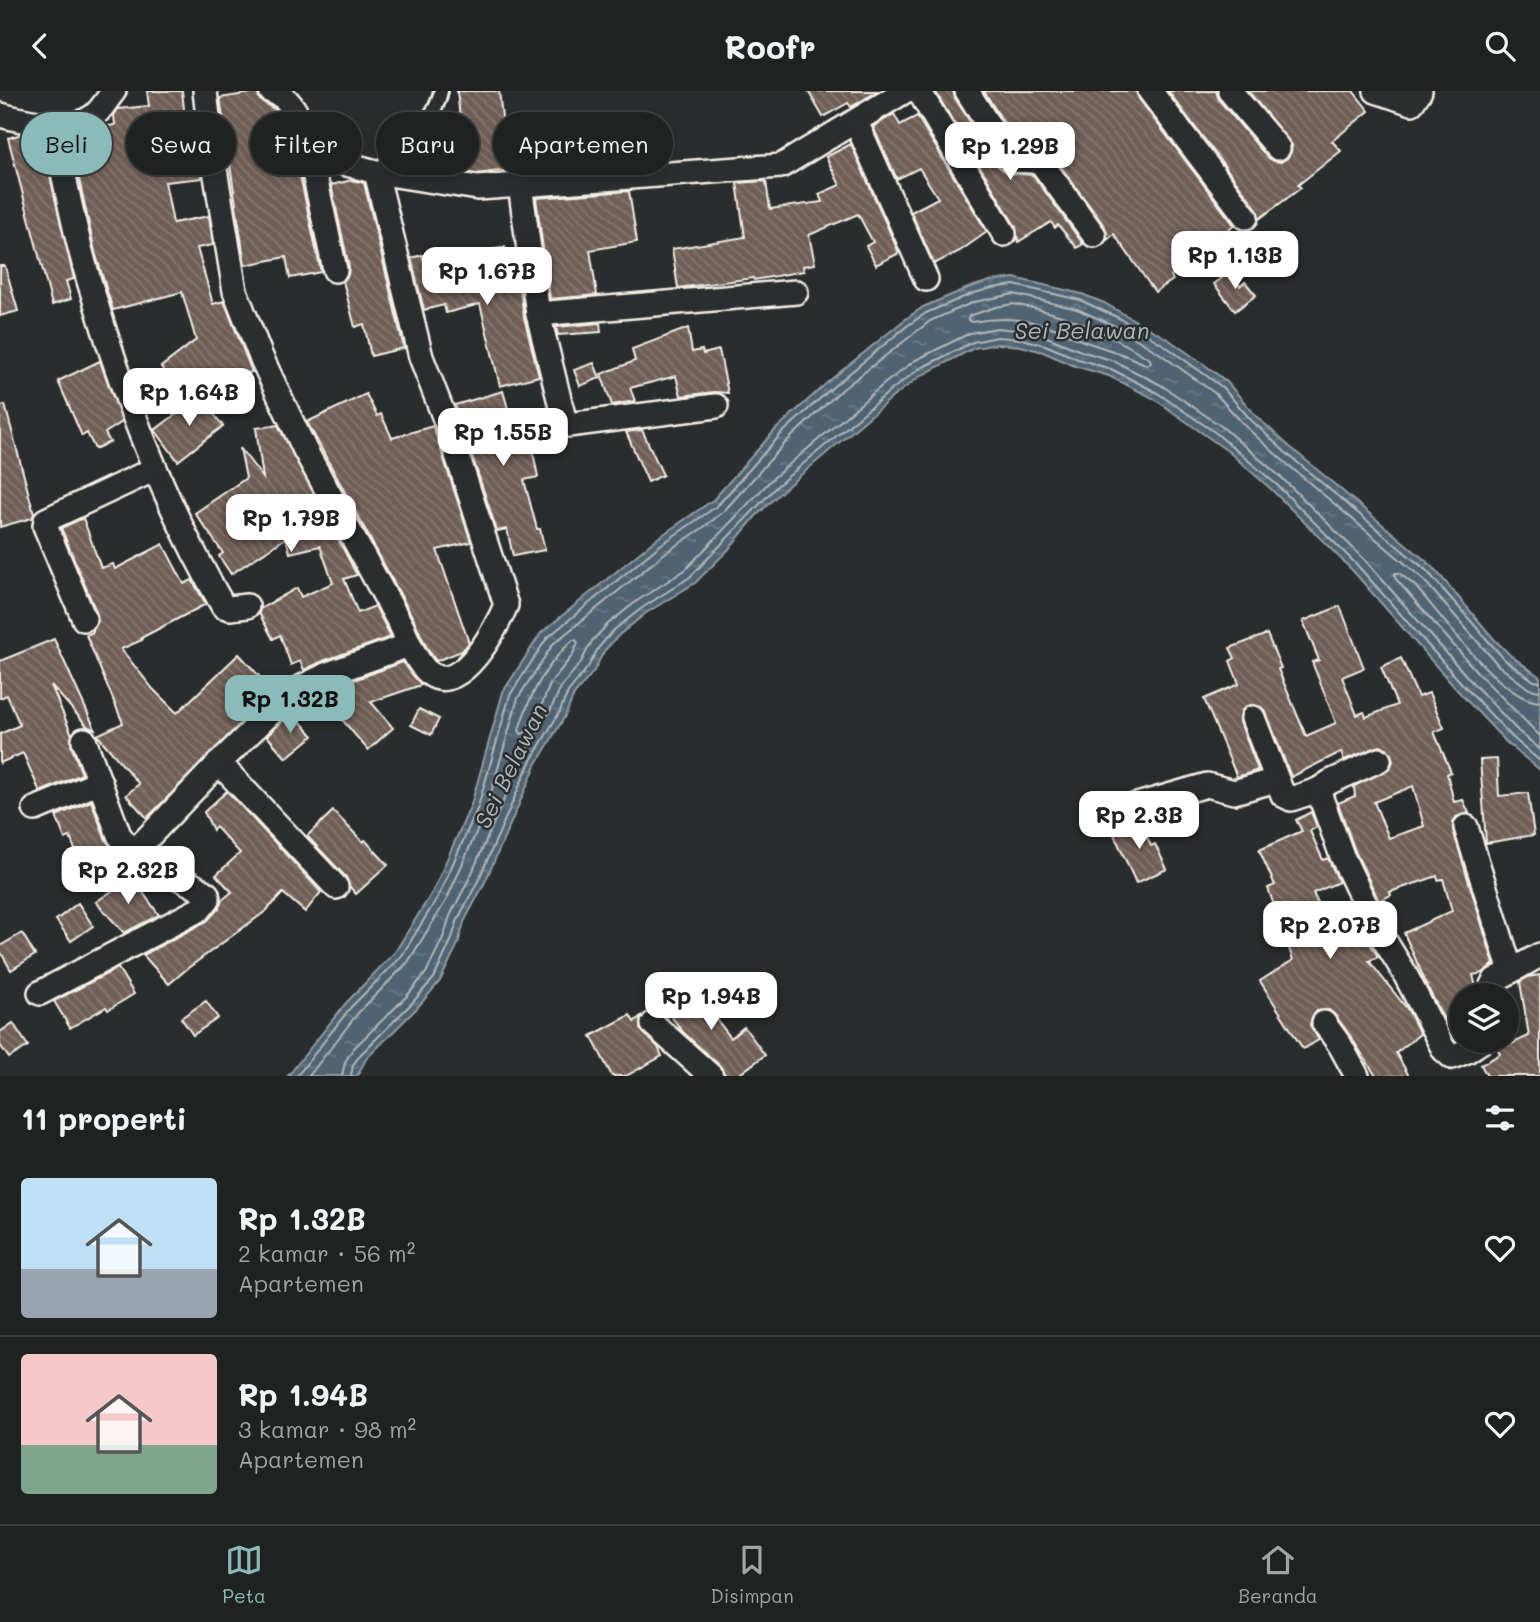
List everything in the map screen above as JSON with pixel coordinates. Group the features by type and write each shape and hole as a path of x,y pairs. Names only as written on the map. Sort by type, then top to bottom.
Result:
{"street":[{"path":"96,112 114,91"},
{"path":"205,91 235,291 261,357 305,450 402,627 409,645 427,672 438,678 451,677 476,656 497,626 506,605 447,424 421,357 377,175"},
{"path":"271,91 284,95 295,112"},
{"path":"395,175 478,188 781,166 905,91"},
{"path":"919,91 1004,234"},
{"path":"967,91 1009,158 1042,164 1094,235"},
{"path":"1150,91 1246,217"},
{"path":"1230,91 1278,148"},
{"path":"1376,91 1412,103 1420,91"},
{"path":"0,115 21,119"},
{"path":"856,123 926,279"},
{"path":"362,168 376,172"},
{"path":"65,175 93,295 147,454 201,569 223,606 247,606"},
{"path":"315,175 335,270"},
{"path":"520,185 538,314 565,423 568,425 716,406"},
{"path":"538,314 796,292"},
{"path":"84,619 45,526 46,520 155,468"},
{"path":"134,852 292,692 328,674 409,645"},
{"path":"1253,718 1276,780 1287,798 1318,790 1379,760"},
{"path":"40,993 113,956 206,903 207,894 134,852 119,835 84,740"},
{"path":"219,763 336,887"},
{"path":"1130,807 1207,785 1234,792 1276,780"},
{"path":"35,810 100,782"},
{"path":"1318,790 1342,856 1364,902 1444,1050 1452,1057 1462,1053"},
{"path":"1466,827 1511,971"},
{"path":"1493,983 1540,955"},
{"path":"1324,1023 1357,1076"},
{"path":"653,1024 711,1076"}],"lane":[{"path":"432,112 440,100 441,91"}],"water":[{"name":"Sei Belawan","path":"1014,278 1082,294 1104,303 1168,339 1227,382 1257,417 1290,447 1432,566 1494,639 1510,655 1540,677 1540,770 1507,743 1458,691 1353,571 1272,490 1229,452 1153,398 1109,376 1021,346 998,344 974,348 922,375 894,396 783,490 695,583 646,613 619,635 604,651 594,671 574,695 565,716 536,765 440,981 366,1059 357,1076 288,1076 346,1003 395,952 433,891 471,805 503,692 541,633 655,540 713,500 776,429 829,381 903,321 923,307 968,288 990,281"}],"building":[{"path":"147,91 182,91 184,112 126,112 126,175 202,175 202,178 165,182 173,223 209,216 213,245 197,248 213,304 224,301 252,372 180,392 161,367 196,340 182,292 113,310 95,252 78,175 112,175 114,115 118,109 149,106"},
{"path":"457,91 499,91 501,112 493,112 493,172 479,174 479,112 459,112"},
{"path":"808,91 878,91 851,107 848,103 823,117"},
{"path":"935,91 953,91 997,165 1008,173 1033,175 1083,244 1077,248 1058,225 1055,228 1051,222 1018,242 1016,227"},
{"path":"984,91 1136,91 1139,99 1234,225 1171,276 1173,280 1155,292 1114,234 1107,240 1105,227 1053,156 1041,149 1018,146"},
{"path":"1168,91 1216,91 1219,100 1267,157 1281,162 1291,152 1292,145 1248,91 1353,91 1369,111 1332,141 1341,151 1298,185 1301,188 1259,219 1257,209"},
{"path":"257,92 260,100 277,111 250,112 250,175 300,175 321,272 290,278 286,257 245,265 232,175 236,175 236,112 222,112 220,98"},
{"path":"894,114 900,125 917,116 987,232 960,251 934,264 911,212 938,198 919,168 897,179 873,127"},
{"path":"21,134 21,175 50,175 74,279 66,281 71,299 52,305 8,138"},
{"path":"851,144 899,253 876,265 866,246 873,242 858,214 809,235 815,264 803,266 804,271 754,280 678,288 672,249 745,237 737,183 766,181 770,209 822,202 819,194 840,185 826,157"},
{"path":"352,180 364,183 404,348 371,356 364,324 355,327 343,281 348,275 349,267 331,185"},
{"path":"629,191 637,242 590,250 597,295 550,299 536,198"},
{"path":"505,247 508,260 516,258 524,317 539,376 500,386 480,304 446,313 444,305 424,310 411,258 422,255 430,278 474,267 471,254"},
{"path":"0,266 5,266 18,311 0,316"},
{"path":"1230,272 1240,286 1245,282 1256,295 1235,311 1214,284"},
{"path":"600,323 601,332 558,335 556,327"},
{"path":"688,328 692,352 702,350 703,354 719,350 728,393 681,396 676,376 630,388 635,401 612,405 601,374 635,361 632,349"},
{"path":"100,361 122,422 105,433 110,442 95,449 87,433 82,436 58,381"},
{"path":"594,363 600,378 580,386 574,370"},
{"path":"503,391 514,430 528,427 538,477 524,480 545,550 513,556 507,529 497,531 455,405"},
{"path":"366,394 377,416 381,414 392,438 433,426 471,542 437,550 469,643 462,651 436,661 307,422"},
{"path":"200,396 223,426 178,461 155,430"},
{"path":"5,405 34,514 32,518 0,527 0,406"},
{"path":"278,425 357,575 344,579 358,613 375,606 391,637 304,670 300,661 291,665 280,635 273,639 259,613 260,609 297,588 301,597 333,583 320,546 290,553 286,538 231,574 219,556 223,553 195,513 246,478 240,448 263,478 256,428"},
{"path":"642,430 663,475 648,482 626,432"},
{"path":"83,518 101,568 113,564 115,569 163,544 184,584 192,580 206,604 121,649 153,689 177,713 239,654 273,691 147,818 126,795 139,784 97,735 123,723 86,635 93,632 98,621 97,614 61,528"},
{"path":"1340,606 1364,668 1342,677 1357,715 1364,712 1366,717 1397,705 1381,667 1401,658 1418,697 1429,693 1444,728 1434,732 1451,772 1447,774 1454,802 1463,800 1469,813 1456,817 1453,830 1494,964 1483,973 1473,975 1475,983 1449,983 1449,1029 1404,933 1452,911 1443,879 1438,880 1437,876 1390,892 1391,895 1379,901 1355,851 1338,803 1355,796 1354,786 1390,769 1393,761 1387,748 1380,746 1344,760 1341,752 1291,777 1266,712 1261,707 1249,705 1242,710 1240,722 1258,770 1237,777 1204,699 1239,684 1230,661 1235,658 1230,648 1267,634 1281,668 1278,669 1306,736 1336,723 1312,662 1319,660 1303,621","holes":["1413,786 1424,826 1389,838 1374,802"]},
{"path":"54,639 95,729 88,727 51,685 72,735 71,745 82,774 40,792 23,753 0,763 0,734 20,725 7,695 0,698 0,661"},
{"path":"403,662 421,685 371,702 393,728 368,750 339,716 329,689"},
{"path":"419,709 439,719 431,735 411,725"},
{"path":"292,712 313,736 286,758 267,736"},
{"path":"1497,759 1499,796 1528,793 1534,835 1486,843 1480,760"},
{"path":"227,791 321,892 305,912 283,893 266,911 169,984 143,955 207,921 219,908 222,900 232,892 216,875 240,853 216,827 213,830 204,812"},
{"path":"91,801 106,840 116,854 82,867 70,837 65,839 56,816"},
{"path":"333,811 388,865 356,894 346,877 307,836"},
{"path":"1311,812 1317,827 1310,831 1323,860 1328,858 1339,882 1313,893 1331,932 1357,920 1378,957 1369,961 1408,1010 1420,1034 1396,1053 1409,1076 1376,1076 1351,1037 1329,1010 1316,1011 1312,1017 1310,1025 1319,1040 1303,1049 1260,981 1293,960 1268,888 1275,885 1259,850 1302,831 1296,820"},
{"path":"1139,819 1151,846 1155,844 1167,869 1136,883 1112,830"},
{"path":"132,877 159,915 124,933 96,902"},
{"path":"78,903 93,926 71,941 56,920"},
{"path":"22,933 35,955 11,970 0,946"},
{"path":"118,968 134,994 70,1028 54,1001"},
{"path":"1540,975 1540,1076 1487,1076 1481,1065 1500,1053 1519,1053 1519,1041 1529,1036 1520,982"},
{"path":"687,981 731,1038 744,1027 765,1055 737,1076 724,1073 720,1066 684,1033 660,1002"},
{"path":"206,1001 218,1018 193,1035 181,1018"},
{"path":"630,1015 634,1022 641,1016 640,1029 658,1047 662,1056 626,1076 612,1076 591,1036"},
{"path":"13,1023 28,1046 9,1058 0,1045 0,1032"}]}
